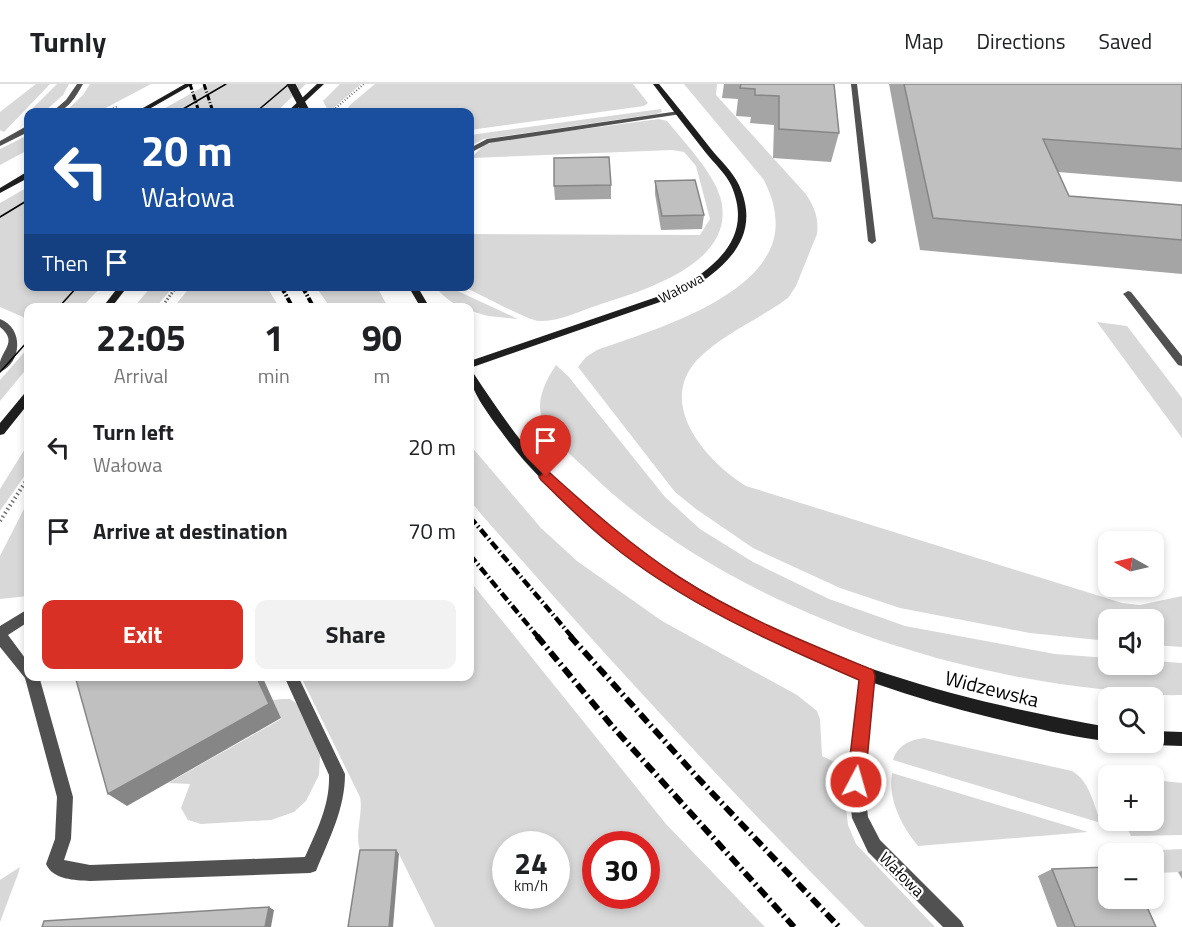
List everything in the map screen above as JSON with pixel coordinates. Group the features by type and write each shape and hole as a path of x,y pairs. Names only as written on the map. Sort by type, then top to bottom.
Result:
{"street":[{"path":"60,108 69,101 80,84"},
{"path":"147,108 190,84"},
{"path":"291,84 304,108"},
{"path":"294,108 321,84"},
{"name":"Wałowa","path":"474,364 663,299 706,276 729,254 739,237 743,220 739,192 656,84"},
{"path":"854,84 872,241"},
{"path":"474,149 487,141 679,113"},
{"path":"0,144 24,131"},
{"path":"0,191 24,177"},
{"path":"110,303 120,291"},
{"path":"1128,294 1182,363"},
{"path":"0,322 11,332 15,340 14,349 0,369"},
{"path":"474,382 527,456 546,477 613,538 675,582 739,619 801,649 867,676"},
{"path":"0,421 24,402"},
{"path":"0,431 24,402"},
{"path":"24,618 0,635 24,667"},
{"name":"Wałowa","path":"867,676 856,782 860,818 874,846 955,927"},
{"name":"Widzewska","path":"867,676 996,714 1098,732"},
{"path":"33,681 65,797 63,839 54,864 64,870 90,873 310,865 336,804 339,791 337,774 293,681"},
{"path":"1164,738 1182,739"}],"path":[{"path":"336,108 364,84"},
{"path":"164,303 173,291"},
{"path":"0,521 24,484"}],"shaded area":[{"path":"36,84 50,84 27,108 24,108 24,111 4,132 0,130 0,112"},
{"path":"57,84 69,84 63,95 48,108 33,108"},
{"path":"90,84 151,84 106,108 69,108 83,95"},
{"path":"208,84 306,84 280,108 165,108"},
{"path":"340,84 361,84 334,108 327,108 323,101"},
{"path":"375,84 633,84 648,103 644,106 474,129 474,108 348,108"},
{"path":"684,84 717,84 716,95 805,193 813,207 817,222 817,234 796,286 788,298 706,351 686,377 682,395 684,413 692,431 716,463 746,486 1098,597 1140,605 1182,596 1182,647 1164,646 1164,609 1098,609 1098,640 1030,633 900,608 840,588 753,548 675,492 578,367 586,357 597,350 680,319 711,304 738,287 760,266 773,242 775,215 764,180"},
{"path":"661,109 662,112 484,139 474,144 474,134"},
{"path":"659,119 667,121 698,159 718,190 722,222 715,241 701,257 683,270 640,291 554,320 539,321 524,316 472,291 474,234 700,235 710,219 696,166 684,152 672,150 474,158 484,145 501,140"},
{"path":"24,137 24,152 0,165 0,149"},
{"path":"24,189 24,291 97,291 86,303 24,303 24,318 0,307 0,203"},
{"path":"148,291 170,291 159,303 137,303"},
{"path":"187,291 269,291 277,303 177,303"},
{"path":"319,291 379,291 386,303 327,303"},
{"path":"439,291 458,291 518,319 488,316 474,312 474,303 455,303"},
{"path":"1097,322 1127,326 1182,398 1182,438"},
{"path":"24,353 24,372 0,401 0,380"},
{"path":"556,365 568,376 665,497 700,529 753,562 829,599 905,626 1055,654 1098,657 1098,675 1164,675 1164,662 1182,663 1182,695 1164,694 1164,687 1098,689 1033,680 965,665 896,646 828,621 762,592 700,557 642,517 564,449 545,426 541,414 540,400 545,384"},
{"path":"24,450 24,477 0,511 0,489"},
{"path":"474,450 541,528 577,561 662,621 797,695 817,711 820,719 822,756 841,765 848,825 856,844 935,927 865,927 766,826 622,672 474,505"},
{"path":"24,509 24,596 0,599 0,556"},
{"path":"474,586 666,824 765,927 435,927 399,854 364,854 360,850 358,836 360,797 303,681 474,681"},
{"path":"290,699 299,705 320,756 319,775 306,801 294,812 271,820 201,824 188,820 181,808 190,784 168,783 281,719 273,700"},
{"path":"924,738 1072,771 1087,787 1098,815 1098,822 893,760 905,744"},
{"path":"892,773 1088,832 918,846 906,830 897,812 892,793"},
{"path":"1164,781 1182,783 1182,835 1131,836 1129,831 1164,831"},
{"path":"1182,849 1182,872 1164,873 1164,850"},
{"path":"20,867 18,874 0,922 0,880"}],"building":[{"path":"741,84 834,84 839,133 779,129 779,96 755,95 755,89 740,88"},
{"path":"904,84 1182,84 1182,149 1043,139 1069,196 1182,205 1182,240 933,218"},
{"path":"609,157 611,185 554,186 554,158"},
{"path":"695,180 704,215 662,216 655,181"},
{"path":"76,681 258,681 269,704 108,794"},
{"path":"360,850 396,850 389,927 348,927"},
{"path":"1098,867 1098,909 1148,909 1156,927 1075,927 1052,869"},
{"path":"269,907 265,927 42,927 44,921"}],"tram line":[{"path":"185,108 226,84"},
{"path":"261,108 289,84"},
{"path":"0,217 24,202"},
{"path":"63,303 73,291"},
{"path":"0,372 24,345"}],"railway":[{"path":"190,84 198,108"},
{"path":"204,84 212,108"},
{"path":"284,291 290,303"},
{"path":"305,291 311,303"},
{"path":"474,522 572,637"},
{"path":"474,560 538,637"},
{"path":"537,636 612,726 794,927"},
{"path":"570,636 697,777 839,927"}],"route":[{"path":"546,477 613,538 675,582 739,619 817,656 867,676 856,782"}]}
